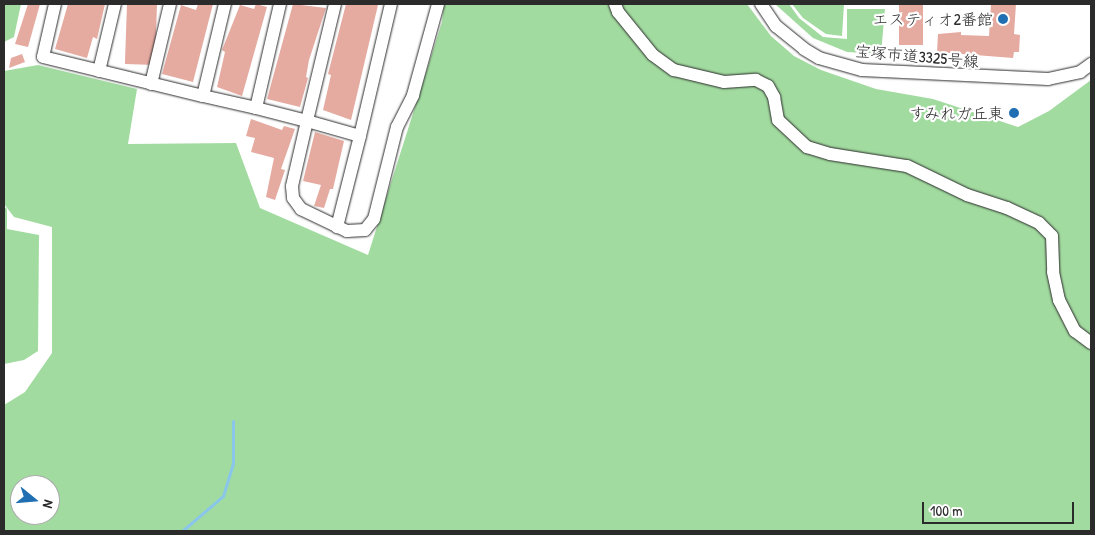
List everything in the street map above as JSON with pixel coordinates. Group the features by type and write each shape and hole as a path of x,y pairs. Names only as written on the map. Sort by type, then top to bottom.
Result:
{"street":[{"path":"55,4 42,57 256,108 360,136"},
{"path":"99,71 115,4"},
{"path":"151,84 170,4"},
{"path":"203,96 225,4"},
{"path":"256,108 280,4"},
{"path":"335,4 292,186 293,198 301,209 355,233 365,230 374,219 396,127 413,95 438,4"},
{"path":"337,226 391,4"},
{"path":"616,4 618,12 653,55 674,70 724,82 756,80 768,86 774,97 778,120 807,147 830,154 907,166 967,195 1007,208 1039,223 1052,236 1053,272 1063,308 1075,331 1091,343"},
{"name":"宝塚市道3325号線","path":"761,4 776,26 804,49 819,58 862,70 1048,79 1080,72 1091,64"}],"green space":[{"path":"4,4 21,4 14,37 4,42"},
{"path":"444,4 747,4 771,36 794,56 821,70 876,89 933,99 1018,127 1049,111 1091,80 1091,531 4,531 4,405 25,392 52,353 52,227 14,217 4,204 4,71 38,65 137,89 128,144 236,143 260,208 368,255 442,22"},
{"path":"775,4 789,4 799,18 823,37 847,39 847,9 885,9 881,54 847,52 813,38"},
{"path":"792,4 844,4 842,36 826,34 803,18"},
{"path":"4,206 7,209 7,229 39,235 38,351 24,360 4,364"}],"building":[{"path":"28,4 40,4 28,47 15,44"},
{"path":"68,4 105,4 97,39 93,37 87,58 55,49"},
{"path":"127,4 157,5 155,65 125,64"},
{"path":"198,4 213,4 193,82 162,74 181,5 196,10"},
{"path":"256,4 267,7 242,96 217,87 225,52 222,50 240,5 254,9"},
{"path":"293,4 326,8 309,60 306,77 308,78 300,107 267,99"},
{"path":"346,4 378,5 351,120 323,110 331,75 328,74"},
{"path":"899,4 923,4 923,45 899,45"},
{"path":"991,4 1016,4 1014,34 1020,35 1019,52 1014,52 1013,58 937,52 938,34 961,32 961,35 989,36"},
{"path":"22,54 25,62 9,68 11,58"},
{"path":"251,119 282,130 284,126 295,129 281,169 285,170 275,200 266,197 274,158 251,152 255,138 246,136"},
{"path":"315,132 344,141 333,189 330,189 324,208 314,206 321,185 303,181"}],"waterway":[{"path":"182,531 223,496 233,463 233,421"}],"place":[{"name":"エスティオ2番館","path":"1003,19"},
{"name":"すみれガ丘東","path":"1014,113"}]}
